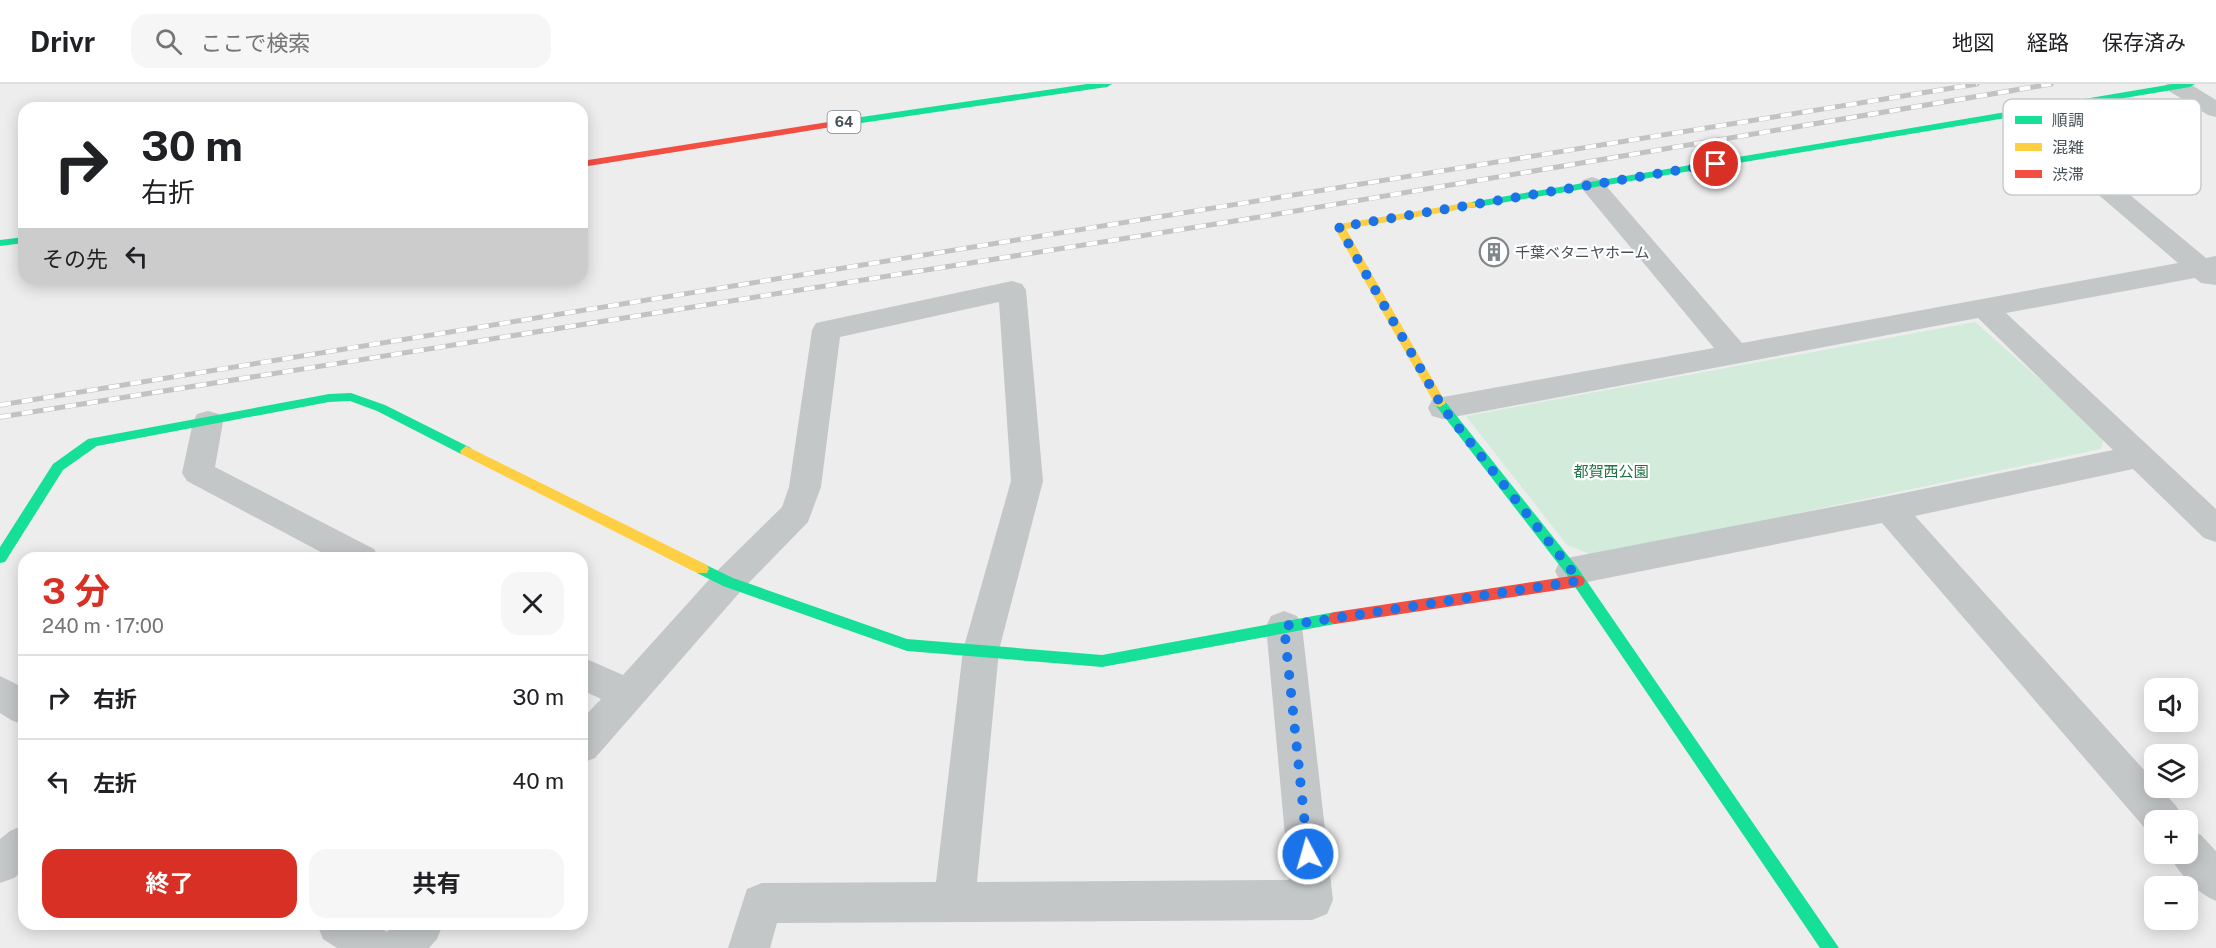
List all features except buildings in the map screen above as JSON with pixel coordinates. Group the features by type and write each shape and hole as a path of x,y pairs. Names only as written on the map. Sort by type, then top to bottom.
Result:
{"street":[{"name":"64","path":"588,163 867,118 1103,84"},
{"path":"2100,99 2184,85 2216,110"},
{"path":"1830,948 1575,576 1443,408 1339,227 2003,115"},
{"path":"1592,185 1735,354"},
{"path":"2118,195 2211,271"},
{"path":"0,243 18,241"},
{"path":"1443,408 1984,308 2211,271"},
{"path":"588,739 728,582 796,513 806,488 826,330 1012,290 1027,481 981,650 954,902"},
{"path":"1984,308 2216,529"},
{"path":"0,558 58,467 93,442 330,398 351,397 381,408 728,582 907,645 1102,661 1284,626 1575,576 2138,456"},
{"path":"208,422 198,473 350,552"},
{"path":"1889,508 2154,810"},
{"path":"748,948 762,903 1312,900 1284,626"},
{"path":"588,675 628,695"},
{"path":"0,692 18,705"},
{"path":"0,864 18,849"},
{"path":"2198,861 2216,881"},
{"path":"347,930 374,948"},
{"path":"400,948 416,930"}],"green space":[{"name":"都賀西公園","path":"1975,322 2104,436 2101,449 1595,556 1567,545 1466,416"}],"railway":[{"path":"0,405 1977,84"},
{"path":"0,417 1266,216 2051,84"}],"traffic: fast":[{"path":"841,123 1107,84"},
{"path":"2101,99 2190,84"},
{"path":"1471,205 2003,115"},
{"path":"0,243 18,241"},
{"path":"0,558 58,467 93,442 329,398 351,397 381,408 466,451"},
{"path":"1440,403 1572,571 1830,948"},
{"path":"702,569 728,582 907,645 1102,661 1335,618"}],"traffic: slow":[{"path":"1440,403 1339,227 1471,205"},
{"path":"466,451 702,569"}],"traffic: jam":[{"path":"588,163 841,123"},
{"path":"1335,618 1578,581"}],"place":[{"name":"千葉ベタニヤホーム","path":"1494,252"}],"route":[{"path":"1308,854 1284,626 1578,581 1443,408 1339,227 1716,164"}]}
